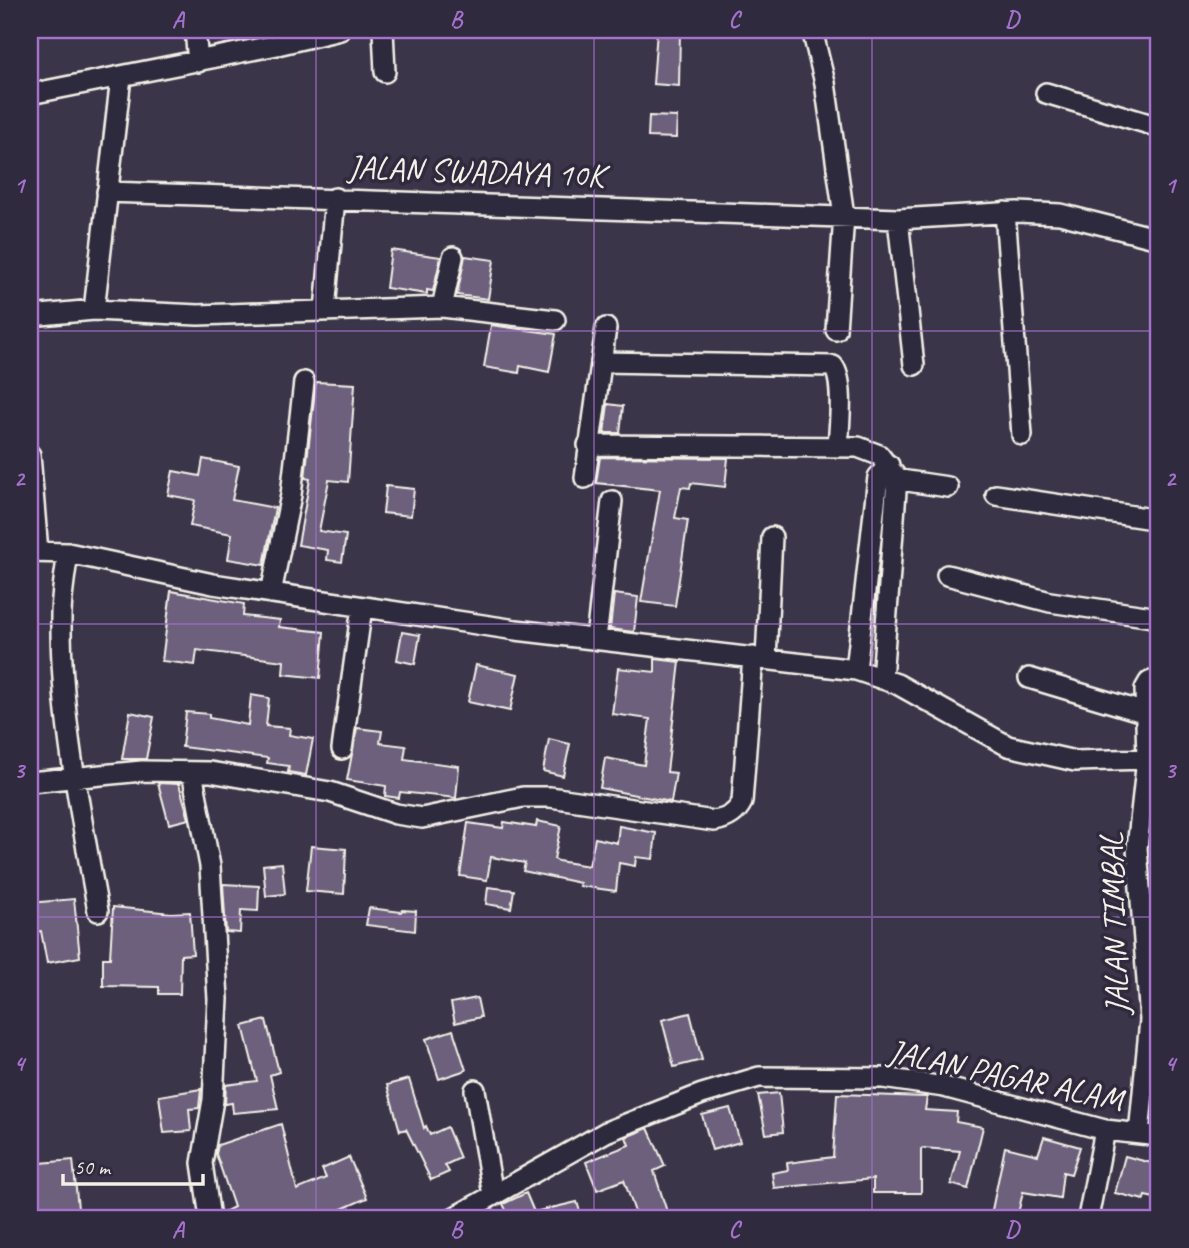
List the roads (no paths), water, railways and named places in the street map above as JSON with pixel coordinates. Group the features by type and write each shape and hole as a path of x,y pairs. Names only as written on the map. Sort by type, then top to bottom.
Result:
{"street":[{"path":"195,30 198,62"},
{"path":"30,94 121,78 340,30"},
{"path":"383,30 385,72"},
{"path":"812,30 825,83 844,216 836,330"},
{"path":"94,310 121,78"},
{"path":"1046,93 1159,127"},
{"name":"JALAN SWADAYA 10K","path":"107,192 898,219 1005,212 1060,214 1159,239"},
{"path":"325,310 335,198"},
{"path":"1005,212 1022,435"},
{"path":"898,219 914,365"},
{"path":"442,307 453,257"},
{"path":"30,316 94,310 198,315 442,307 555,320"},
{"path":"585,478 606,328"},
{"path":"601,362 833,366 838,372 838,447"},
{"path":"271,593 291,495 304,382"},
{"path":"588,445 838,447 869,450 888,473 948,487"},
{"path":"30,455 34,552 68,553 213,584 362,607 596,639 856,670 897,684 1008,746 1075,761 1147,759"},
{"path":"856,670 888,473"},
{"path":"882,680 888,473"},
{"path":"996,495 1159,520"},
{"path":"596,639 612,501"},
{"path":"30,782 142,771 210,772 330,792 396,814 422,818 523,797 551,797 714,821 724,820 738,809 742,802 772,537"},
{"path":"68,553 61,615 62,670 75,778 98,911"},
{"path":"947,575 1050,602 1159,618"},
{"path":"342,749 362,607"},
{"path":"1029,678 1146,713"},
{"name":"JALAN TIMBAL","path":"1149,1135 1150,1020 1136,848 1147,759 1145,689 1149,682 1159,678"},
{"path":"192,772 210,866 219,999 214,1100 202,1163 211,1218"},
{"name":"JALAN PAGAR ALAM","path":"453,1218 606,1132 702,1094 759,1077 883,1078 932,1086 1105,1130 1149,1135"},
{"path":"475,1090 493,1195"},
{"path":"1088,1218 1105,1130"}]}
